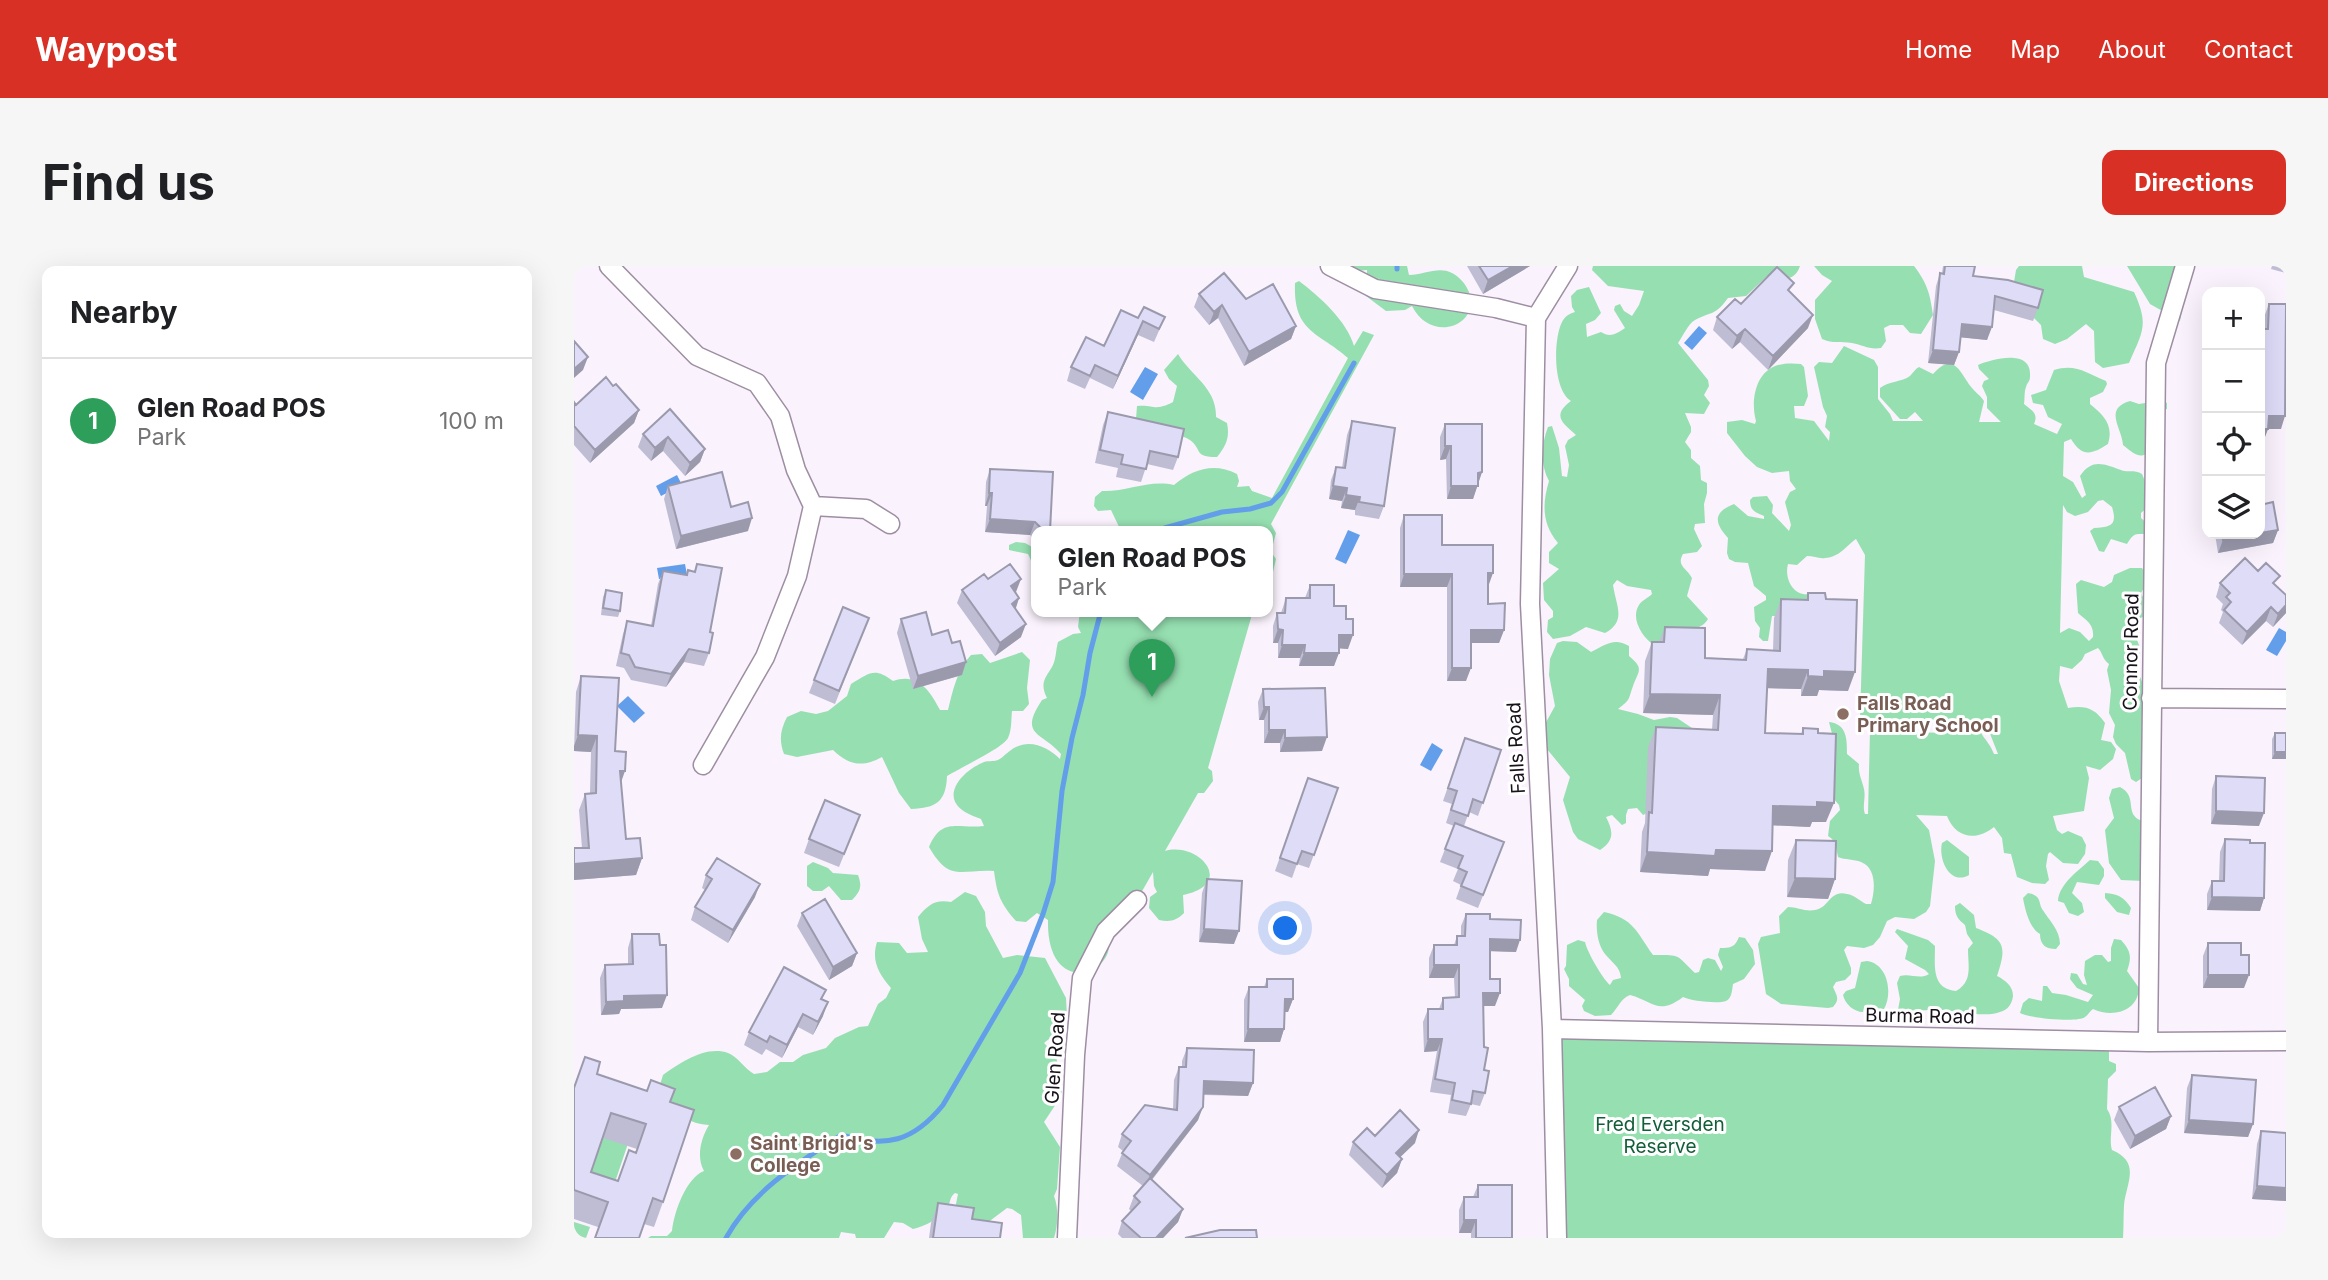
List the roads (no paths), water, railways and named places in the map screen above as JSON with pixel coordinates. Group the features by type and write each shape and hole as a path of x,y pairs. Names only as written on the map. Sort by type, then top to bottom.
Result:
{"street":[{"path":"609,266 697,356 757,383 780,416 796,470 813,506 797,576 765,657 703,765"},
{"path":"1331,266 1375,289 1496,308 1536,318 1568,266"},
{"name":"Connor Road","path":"2148,1042 2156,363 2185,266"},
{"name":"Falls Road","path":"1536,318 1530,604 1552,1029 1557,1238"},
{"path":"813,506 866,509 890,524"},
{"path":"2151,698 2286,699"},
{"name":"Glen Road","path":"1067,1238 1075,1055 1082,978 1106,931 1137,900"},
{"name":"Burma Road","path":"1552,1029 2148,1042 2286,1041"}],"water":[{"path":"1699,326 1707,333 1692,350 1684,343"},
{"path":"1145,367 1158,374 1143,400 1130,392"},
{"path":"677,475 682,485 661,496 656,486"},
{"path":"1348,530 1360,535 1346,564 1335,559"},
{"path":"685,564 687,575 659,579 657,568"},
{"path":"2279,628 2286,632 2286,641 2277,656 2266,650"},
{"path":"628,696 645,713 634,723 617,706"},
{"path":"1432,743 1443,750 1431,771 1420,765"}],"waterway":[{"path":"1172,526 1222,512 1250,509 1271,503 1282,492 1354,363"},
{"path":"726,1238 748,1206 762,1193 792,1168 841,1135 872,1141 898,1139 921,1127 943,1105 1020,973 1043,914 1053,882 1062,791 1072,738 1099,617"}],"place":[{"name":"Glen Road POS","path":"1152,697"},
{"name":"Falls Road Primary School","path":"1843,714"},
{"name":"Saint Brigid's College","path":"736,1154"}],"park label":[{"name":"Fred Eversden Reserve","path":"1660,1135"}]}
